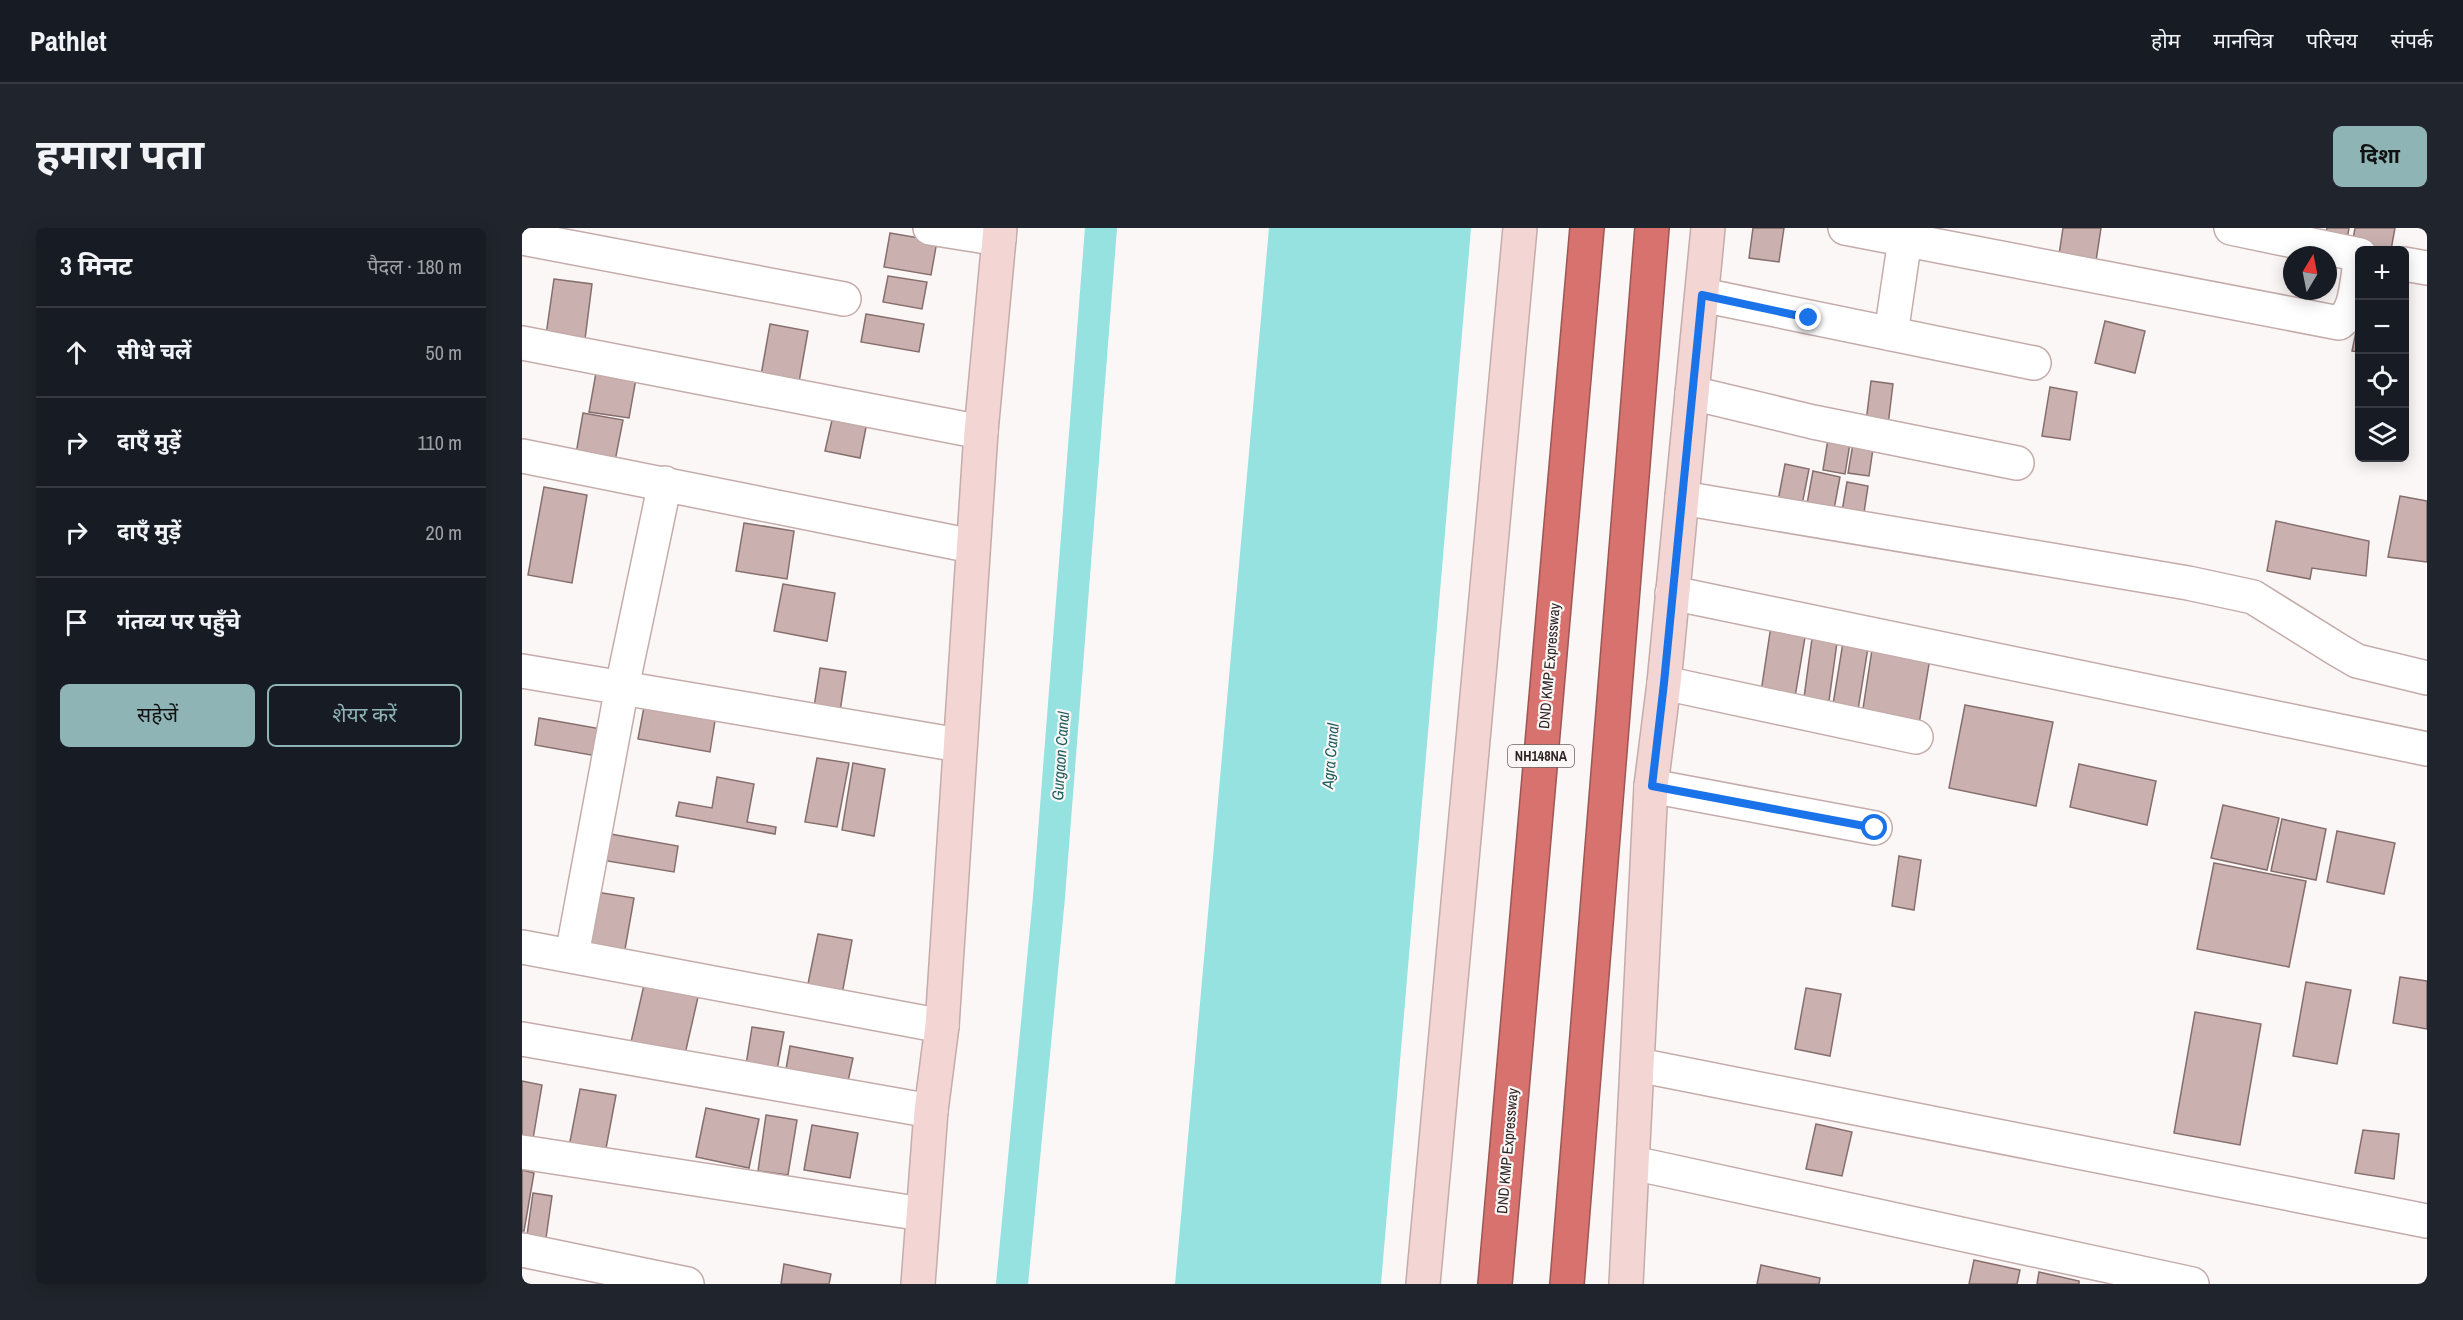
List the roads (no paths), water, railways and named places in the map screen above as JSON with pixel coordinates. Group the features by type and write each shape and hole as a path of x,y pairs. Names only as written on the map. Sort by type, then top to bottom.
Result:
{"highway":[{"name":"DND KMP Expressway","path":"1495,1284 1587,228"},
{"path":"1567,1284 1652,228"}],"street":[{"path":"918,1284 931,1112 942,1026 972,546 999,233 930,228"},
{"path":"1424,1284 1520,228"},
{"path":"1626,1284 1652,786 1708,228"},
{"path":"1845,228 2339,322 2349,314 2355,289"},
{"path":"2231,228 2355,254"},
{"path":"522,238 844,298"},
{"path":"1891,334 1905,239"},
{"path":"2409,265 2427,268"},
{"path":"1702,295 2034,363"},
{"path":"522,343 981,432"},
{"path":"1692,393 1813,422 2017,463"},
{"path":"522,456 972,546"},
{"path":"572,955 622,687 665,483"},
{"path":"1682,498 2237,593 2253,597 2274,608 2357,661 2427,678"},
{"path":"1672,593 2427,749"},
{"path":"522,671 959,745"},
{"path":"1664,683 1917,738"},
{"path":"1652,786 1875,828"},
{"path":"522,947 942,1026"},
{"path":"522,1039 931,1112"},
{"path":"1638,1065 2427,1221"},
{"path":"522,1152 922,1214"},
{"path":"1633,1163 2154,1280 2192,1284"},
{"path":"522,1250 687,1284"}],"water":[{"name":"Agra Canal","path":"1269,228 1471,228 1381,1284 1175,1284"}],"waterway":[{"name":"Gurgaon Canal","path":"1012,1284 1049,897 1101,228"}]}
